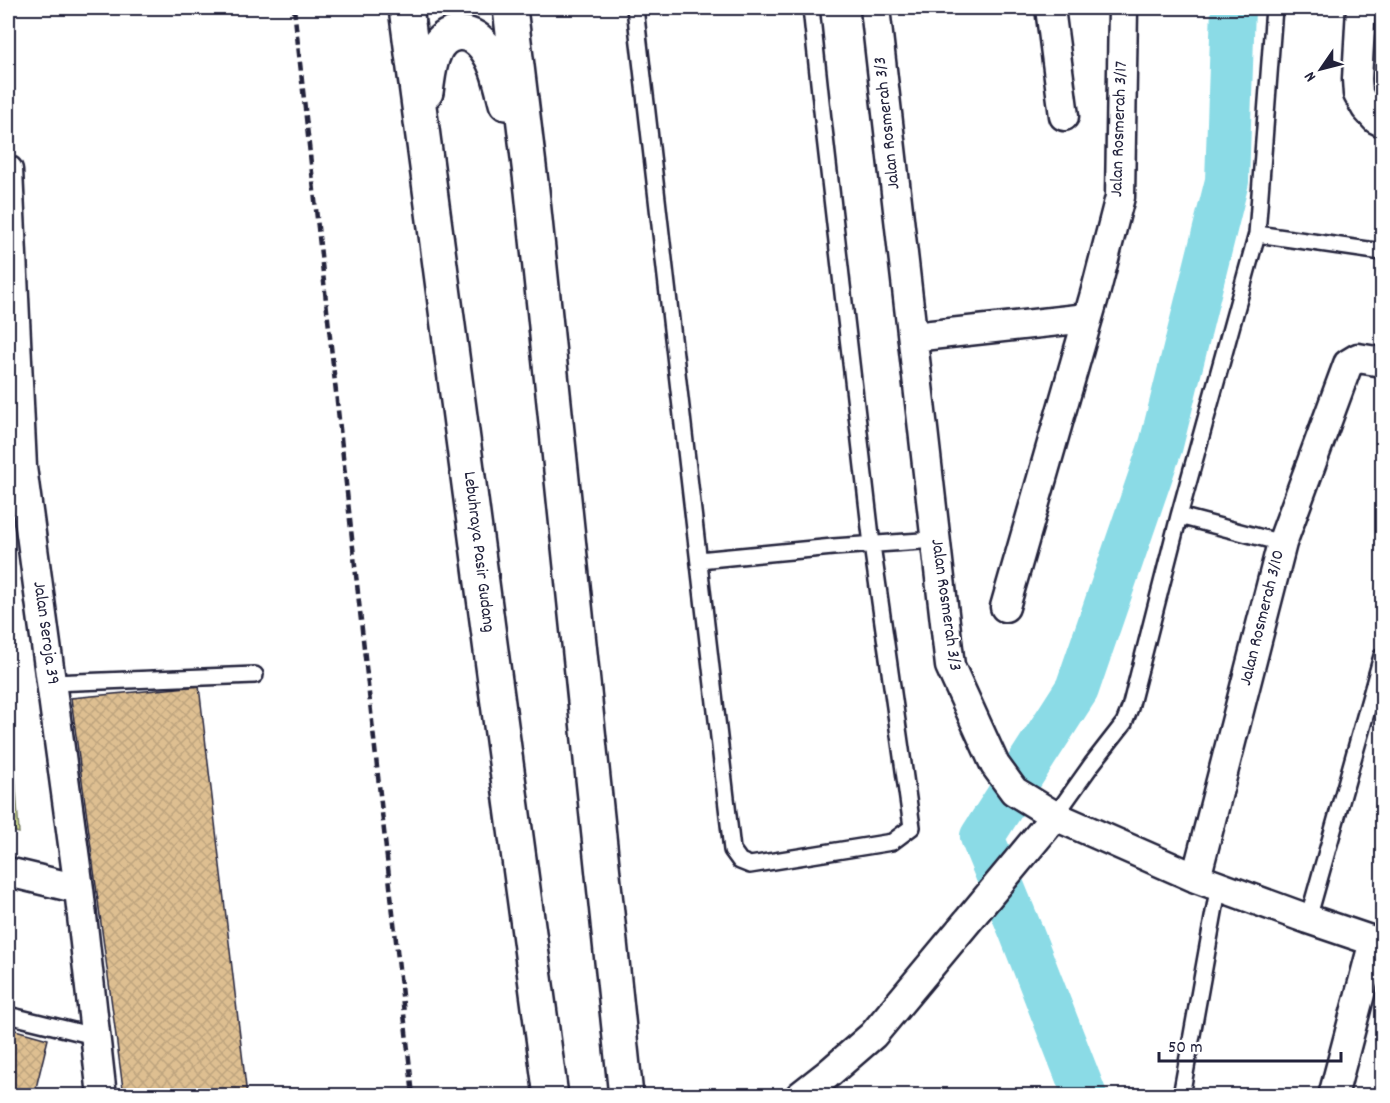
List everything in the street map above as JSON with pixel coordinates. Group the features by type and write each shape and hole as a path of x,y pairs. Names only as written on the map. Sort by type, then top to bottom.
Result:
{"highway":[{"name":"Lebuhraya Pasir Gudang","path":"406,8 551,1095"},
{"path":"510,8 532,191 626,1095"},
{"path":"421,125 428,75 435,50 444,39 457,33 471,34 484,46 495,64 532,191"}],"street":[{"name":"Jalan Rosmerah 3/3","path":"875,8 950,666 995,765 1014,792 1055,816 1208,882 1378,943"},
{"path":"1050,8 1064,116"},
{"name":"Jalan Rosmerah 3/17","path":"1005,607 1063,408 1120,197 1123,8"},
{"path":"1361,8 1358,94 1365,108 1383,123"},
{"name":"Jalan Seroja 39","path":"8,170 15,468 52,683 79,889 102,1095"},
{"path":"913,337 1087,318"},
{"name":"Jalan Rosmerah 3/10","path":"1208,882 1282,543 1348,364 1359,358 1383,362"},
{"path":"800,1095 873,1035 1055,816"},
{"path":"8,872 79,889"},
{"path":"1333,1095 1378,943"}],"lane":[{"path":"635,8 732,850 740,861 750,865 892,842 912,826 872,545 812,8"},
{"path":"1055,816 1124,723 1130,708 1179,516 1257,234 1274,8"},
{"path":"1257,234 1383,252"},
{"path":"1179,516 1282,543"},
{"path":"699,560 936,540"},
{"path":"1308,919 1383,656"},
{"path":"52,683 255,675"},
{"path":"1181,1095 1216,901 1208,882"},
{"path":"8,1015 94,1036"}],"green space":[{"path":"8,669 19,833 8,830"}],"building":[{"path":"199,686 247,1096 124,1096 71,698"},
{"path":"8,970 11,1004 8,1003"},
{"path":"8,1028 48,1039 34,1096 8,1096"}],"waterway":[{"path":"1085,1096 982,837 1077,689 1161,445 1227,181 1233,8"}],"railway":[{"path":"294,8 413,1096"}]}
